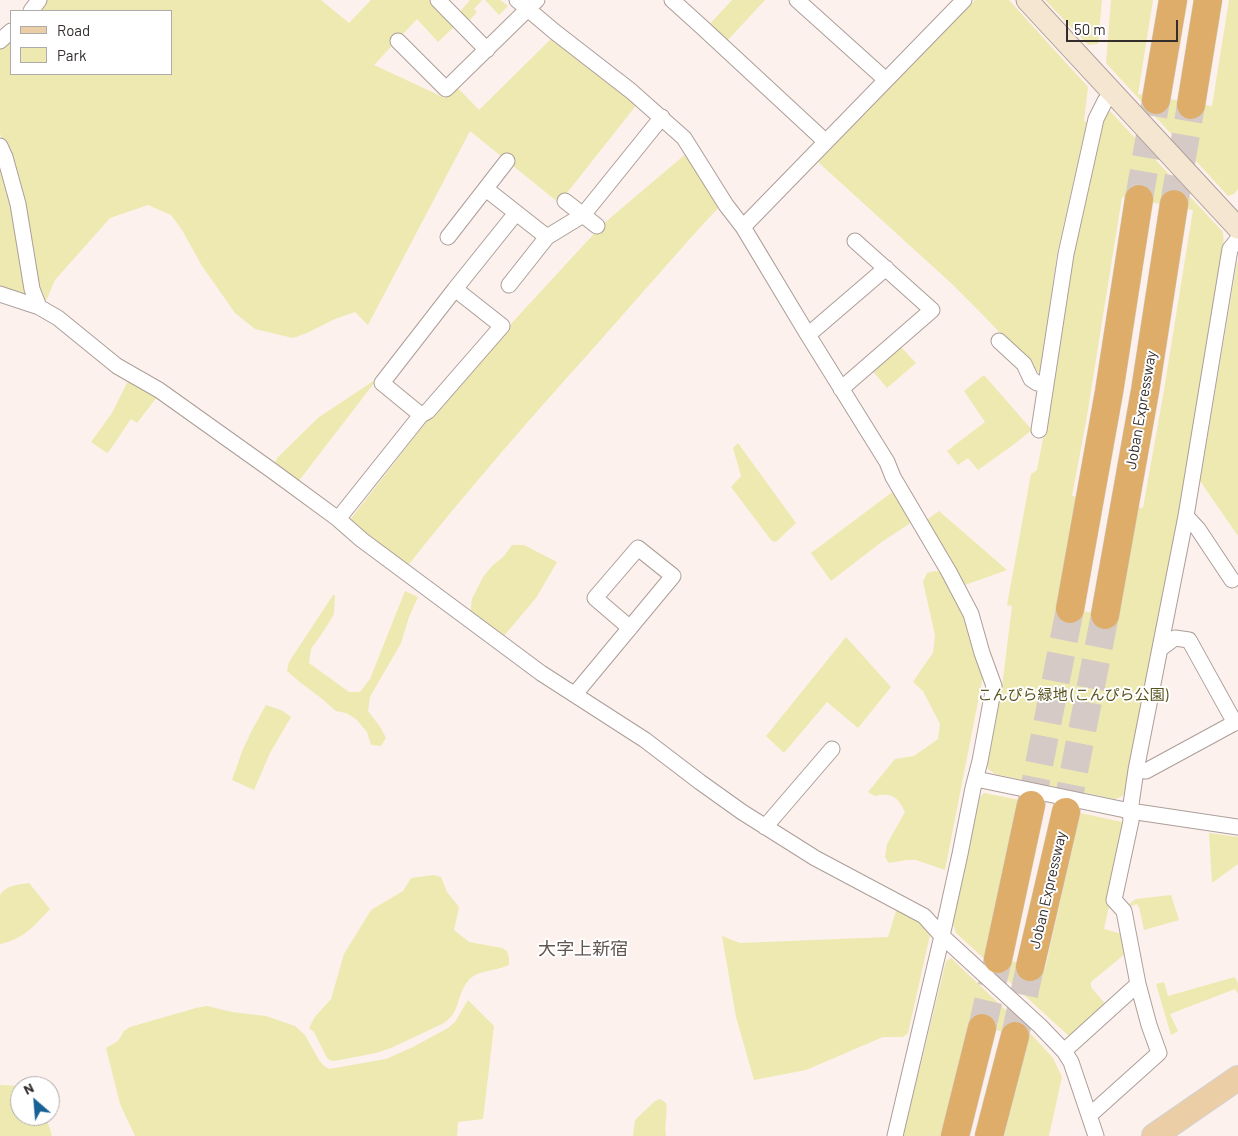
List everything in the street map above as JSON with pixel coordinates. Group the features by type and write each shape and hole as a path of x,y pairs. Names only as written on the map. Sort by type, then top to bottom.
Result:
{"highway":[{"path":"1156,100 1173,0"},
{"path":"1191,105 1208,0"},
{"path":"1070,609 1110,392 1139,200"},
{"name":"Joban Expressway","path":"1105,615 1144,392 1174,204"},
{"path":"998,959 1031,805"},
{"name":"Joban Expressway","path":"1030,967 1066,812"},
{"path":"955,1136 982,1028"},
{"path":"990,1136 1015,1036"}],"main road":[{"path":"1154,1136 1238,1078"}],"street":[{"path":"438,0 487,50"},
{"path":"672,0 826,142"},
{"path":"797,0 886,80"},
{"path":"743,228 964,0"},
{"path":"1027,0 1236,225 1230,249 1186,516 1136,770 1130,811 1131,821 1114,900 1124,911 1138,984 1159,1053 1090,1115"},
{"path":"398,42 446,89 487,50 527,3 555,32 631,91 684,138 726,206 743,228 887,462 893,476 949,572 971,614 994,686 980,761 942,936 895,1136"},
{"path":"0,41 10,32"},
{"path":"1039,430 1066,254 1096,119 1105,101 1114,93"},
{"path":"509,285 547,237 583,215 662,118"},
{"path":"0,146 18,204 32,289 39,307"},
{"path":"448,237 507,161"},
{"path":"486,189 547,237"},
{"path":"565,201 597,226"},
{"path":"422,414 382,383 516,213"},
{"path":"841,389 932,310 855,241"},
{"path":"808,335 886,268"},
{"path":"338,519 422,414 428,411 502,326 455,288"},
{"path":"0,294 39,307 58,318 117,366 159,390 338,519 362,540 541,673 645,740 700,782 765,827 815,858 924,916 942,936 1064,1050 1071,1062 1096,1136"},
{"path":"999,341 1024,364 1031,379 1037,384 1046,385"},
{"path":"1186,516 1198,529 1231,581"},
{"path":"575,694 630,628 673,576 638,548 595,598 630,628"},
{"path":"1136,770 1146,771 1237,722 1189,640 1175,638 1160,649"},
{"path":"765,827 832,749"},
{"path":"976,779 1130,811 1238,827"},
{"path":"1064,1050 1138,984"}],"green space":[{"path":"45,0 321,0 349,23 371,0 435,0 455,26 438,42 417,19 374,65 445,98 457,87 479,110 553,37 638,103 559,203 470,131 368,325 355,312 293,338 255,329 235,313 202,266 182,230 171,215 148,205 110,218 55,280 45,303 38,289 9,156 0,134 0,47 10,39 10,75 172,75 172,10 38,10"},
{"path":"470,0 482,0 474,9 477,12 467,23 458,14"},
{"path":"485,0 500,0 508,6 499,15"},
{"path":"732,0 765,0 727,41 709,25"},
{"path":"975,0 1009,0 1088,87 1084,121 1087,122 1057,254 1040,374 951,283 818,162"},
{"path":"1045,0 1102,0 1098,44 1088,45"},
{"path":"1111,0 1153,0 1138,94 1212,106 1229,0 1238,0 1238,189 1234,194 1228,196 1106,63"},
{"name":"こんぴら緑地 (こんぴら公園)","path":"1110,111 1223,232 1224,247 1183,496 1126,792 1121,797 1115,799 995,774 988,769 987,764 990,734 1001,695 1012,606 1007,605 1031,474 1037,470 1045,428 1068,279 1104,115","holes":["1122,197 1193,210 1143,508 1136,507 1117,617 1058,607 1078,497 1072,496 1086,422"]},
{"path":"688,152 721,205 520,431 406,568 349,521 423,426 509,326 602,225"},
{"path":"0,160 6,180 30,300 0,290"},
{"path":"1238,261 1238,536 1200,481"},
{"path":"899,345 916,363 887,388 871,369"},
{"path":"984,375 1032,430 978,470 968,458 958,465 947,451 985,422 964,391"},
{"path":"378,378 298,482 274,465 277,458 319,417"},
{"path":"129,379 157,397 137,423 131,419 107,453 91,442 112,413"},
{"path":"738,443 796,523 777,541 771,540 731,487 741,476 733,448"},
{"path":"895,490 912,522 883,541 831,581 811,553"},
{"path":"939,511 1007,570 962,586 925,521"},
{"path":"512,545 524,545 557,562 536,598 503,637 470,615 472,599 483,577"},
{"path":"934,571 943,572 967,615 984,671 945,870 916,860 889,863 885,857 887,844 905,812 894,797 890,795 875,796 868,792 895,759 914,756 938,739 940,724 923,691 913,682 933,653 935,635 923,582 927,573"},
{"path":"405,591 418,597 409,617 401,643 370,697 368,711 386,738 381,746 371,745 367,732 356,719 346,713 336,711 287,671 289,662 333,595 335,595 334,614 311,649 309,663 349,692 360,692 370,679"},
{"path":"846,637 891,687 858,728 827,702 784,753 766,736"},
{"path":"266,705 283,711 291,717 270,753 254,790 232,780 243,749"},
{"path":"984,793 1020,800 986,955 1045,969 1080,813 1127,823 1104,929 1122,934 1126,953 1091,982 1091,987 1106,1005 1070,1037 956,933 951,919 980,797"},
{"path":"1209,833 1238,837 1238,864 1212,883"},
{"path":"433,875 441,877 447,892 459,907 454,930 469,942 502,948 507,951 509,965 472,977 464,986 452,1015 442,1024 376,1053 334,1061 330,1060 327,1058 314,1032 309,1028 314,1018 331,999 344,954 371,910 403,891 411,878"},
{"path":"29,883 50,909 22,935 0,944 0,895 9,887"},
{"path":"1171,895 1179,920 1144,930 1137,904 1126,906 1136,899"},
{"path":"897,908 921,921 930,935 908,1033 903,1037 883,1037 806,1070 754,1080 736,1017 722,936 740,943 888,937"},
{"path":"951,958 1030,1033 1053,1058 1062,1077 1049,1136 1004,1136 1028,1038 971,1024 942,1136 903,1136 946,961"},
{"path":"1235,977 1238,983 1238,994 1235,989 1170,1014 1178,1031 1171,1035 1156,984 1164,982 1168,996"},
{"path":"468,1000 494,1026 483,1119 458,1122 457,1136 135,1136 120,1104 106,1048 118,1041 124,1031 130,1027 207,1006 232,1012 266,1016 295,1026 305,1035 319,1060 329,1069 386,1059 413,1047 448,1028 455,1022"},
{"path":"0,1085 10,1086 10,1126 49,1126 52,1136 0,1136"},
{"path":"660,1099 666,1103 666,1136 633,1136 635,1120 655,1101"}],"tunnel":[{"path":"1139,199 1156,100"},
{"path":"1174,204 1191,105"},
{"path":"1031,805 1070,609"},
{"path":"1066,812 1105,615"},
{"path":"982,1028 998,959"},
{"path":"1015,1036 1030,967"}],"district":[{"name":"大字上新宿","path":"583,949"}]}
